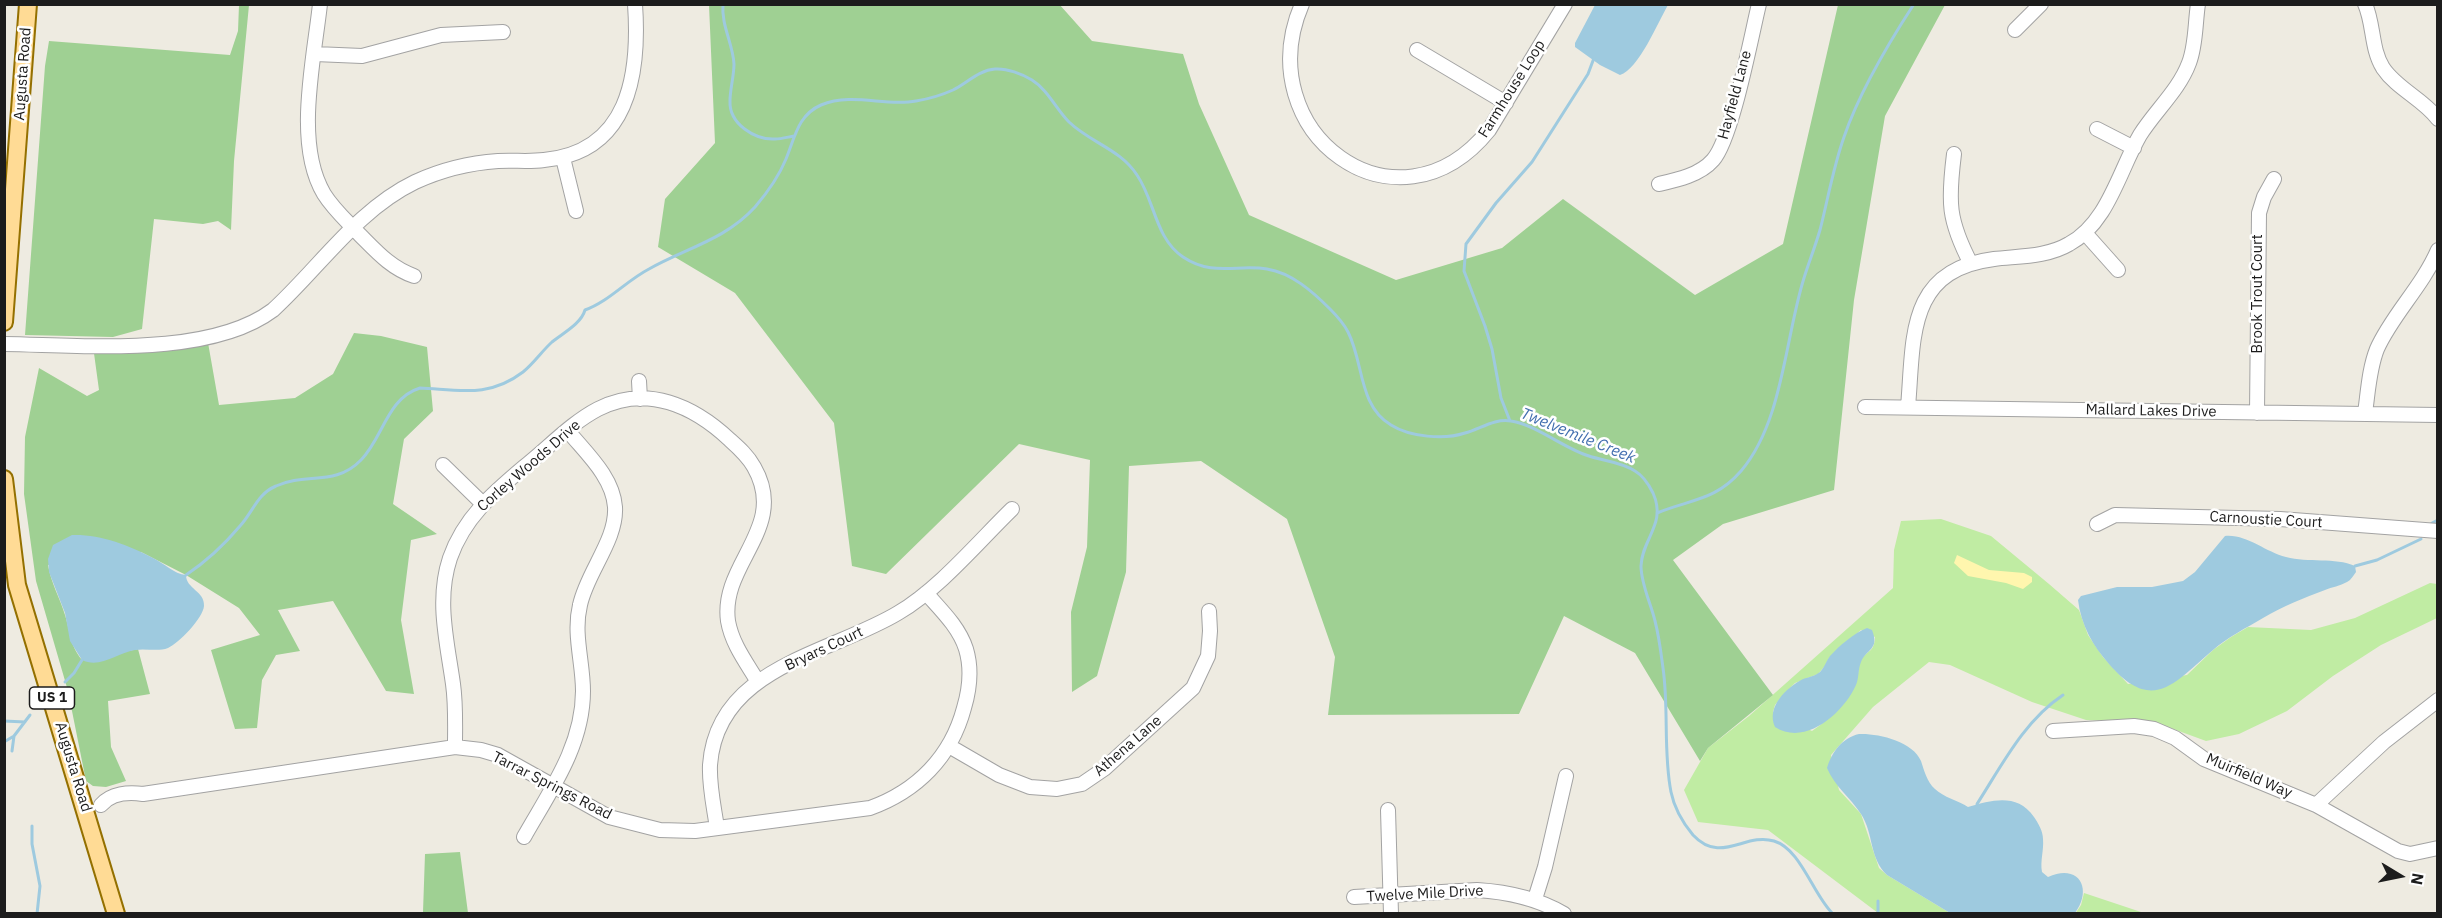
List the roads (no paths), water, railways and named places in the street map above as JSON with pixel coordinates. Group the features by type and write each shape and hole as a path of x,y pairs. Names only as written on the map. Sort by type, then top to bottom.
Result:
{"main road":[{"name":"Augusta Road","path":"4,322 28,4"},
{"name":"Augusta Road","path":"4,479 17,585 93,806 116,914"}],"street":[{"path":"320,4 307,126 311,161 323,192 335,210 387,262 396,269 414,276"},
{"path":"4,344 114,346 161,344 234,330 255,322 273,310 385,200 434,174 478,163 543,161 563,158 594,144 610,128 623,109 631,87 635,4"},
{"name":"Farmhouse Loop","path":"1302,4 1291,37 1290,57 1293,87 1299,107 1314,134 1327,149 1343,161 1370,173 1390,177 1411,176 1442,168 1460,159 1476,146 1506,103 1564,4"},
{"name":"Hayfield Lane","path":"1659,184 1689,177 1713,161 1729,124 1759,4"},
{"path":"2015,30 2041,4"},
{"path":"1908,407 1916,324 1921,306 1938,284 1954,272 1971,264 2054,251 2085,233 2100,215 2140,135 2189,63 2194,45 2198,4"},
{"path":"2365,4 2379,60 2383,67 2393,80 2427,106 2438,119"},
{"path":"315,54 362,56 441,35 503,32"},
{"path":"1417,50 1506,103"},
{"path":"2097,129 2134,148"},
{"path":"1954,154 1949,191 1950,210 1957,236 1971,264"},
{"path":"563,158 576,211"},
{"name":"Brook Trout Court","path":"2257,413 2259,213 2264,197 2274,179"},
{"path":"2085,233 2118,270"},
{"path":"2365,413 2376,351 2382,338 2424,278 2438,250"},
{"path":"639,381 640,399"},
{"name":"Corley Woods Drive","path":"455,747 455,702 444,626 443,590 446,573 458,540 466,525 483,504 568,431 600,408 640,399 666,401 699,414 742,451 757,472 764,497 762,523 732,584 728,610 729,627 735,643 758,682"},
{"name":"Mallard Lakes Drive","path":"1865,407 2438,415"},
{"path":"524,837 574,744 582,710 582,675 577,631 580,605 591,572 611,533 615,516 608,482 568,431"},
{"path":"443,465 483,504"},
{"name":"Bryars Court","path":"717,828 711,784 712,749 717,732 729,709 740,696 758,682 882,622 926,593 1012,509"},
{"name":"Carnoustie Court","path":"2097,524 2115,515 2280,519 2438,531"},
{"name":"Tarrar Springs Road","path":"93,806 109,798 132,792 143,794 455,747 481,750 498,755 609,817 643,827 677,831 717,828 870,808 911,787 925,775 949,746 961,721 968,695 970,667 966,649 958,632 926,593"},
{"name":"Athena Lane","path":"949,746 999,775 1030,787 1056,789 1082,784 1104,769 1193,688 1208,656 1209,611"},
{"path":"2316,805 2384,742 2438,700"},
{"name":"Muirfield Way","path":"2053,731 2134,726 2154,729 2175,738 2204,759 2316,805 2398,851 2410,854 2438,848"},
{"path":"1535,899 1545,867 1566,776"},
{"path":"1388,810 1391,914"},
{"name":"Twelve Mile Drive","path":"1354,897 1478,890 1511,893 1535,899 1564,914"}],"water":[{"path":"1595,5 1668,5 1641,55 1627,71 1620,75 1600,65 1575,47"},
{"path":"72,535 93,536 124,545 144,553 177,573 186,575 189,584 204,601 200,617 184,636 168,648 135,650 95,663 82,660 70,641 65,613 49,572 48,559 53,545"},
{"path":"2225,536 2248,540 2286,557 2347,563 2355,566 2356,572 2350,580 2286,606 2237,633 2175,682 2163,688 2151,690 2138,688 2109,664 2098,650 2085,626 2078,600 2081,596 2117,587 2152,587 2183,581 2195,572"},
{"path":"1867,628 1872,630 1874,642 1861,662 1856,685 1843,706 1823,724 1811,730 1799,733 1787,732 1775,727 1773,712 1784,693 1803,679 1820,672 1838,648 1852,636"},
{"path":"1859,734 1875,735 1903,743 1917,754 1935,789 1968,807 2004,800 2020,804 2027,809 2036,819 2042,833 2042,872 2048,877 2068,873 2075,876 2083,887 2083,895 2075,913 1950,913 1887,875 1874,854 1861,814 1834,781 1827,768 1838,746"}],"waterway":[{"name":"Twelvemile Creek","path":"723,4 734,64 730,101 734,117 745,129 759,137 775,139 794,136"},
{"path":"1657,513 1702,498 1722,488 1741,471 1755,451 1766,429 1774,404 1804,278 1820,230 1850,120 1875,69 1914,4"},
{"path":"1510,421 1501,398 1492,349 1485,326 1464,271 1466,244 1496,203 1532,162 1588,74 1594,58"},
{"name":"Twelvemile Creek","path":"186,575 228,540 260,498 270,489 287,482 341,473 361,460 393,409 409,393 420,388 474,391 498,386 510,380 523,372 552,342 576,324 585,310 601,302 649,269 731,228 755,207 768,190 783,165 798,128 813,109 833,101 904,102 921,100 953,90 989,70 1009,70 1038,84 1069,122 1114,152 1130,166 1143,185 1161,230 1174,249 1183,257 1205,267 1256,268 1276,271 1302,284 1323,303 1338,317 1346,329 1353,344 1367,395 1380,417 1391,425 1417,435 1447,436 1465,433 1493,422 1505,420 1521,423 1579,452 1635,471 1645,480 1657,504 1657,514 1642,556 1641,573 1661,650 1672,798 1682,820 1703,844 1723,848 1763,839 1783,846 1792,853 1833,914"},
{"path":"2432,523 2438,520"},
{"path":"2355,566 2377,560 2421,539"},
{"path":"65,682 82,660"},
{"path":"1977,804 2025,731 2063,695"},
{"path":"4,742 14,736 30,715"},
{"path":"4,721 25,722"},
{"path":"12,751 14,736"},
{"path":"32,826 32,844 40,886 37,914"},
{"path":"1878,901 1878,914"}]}
